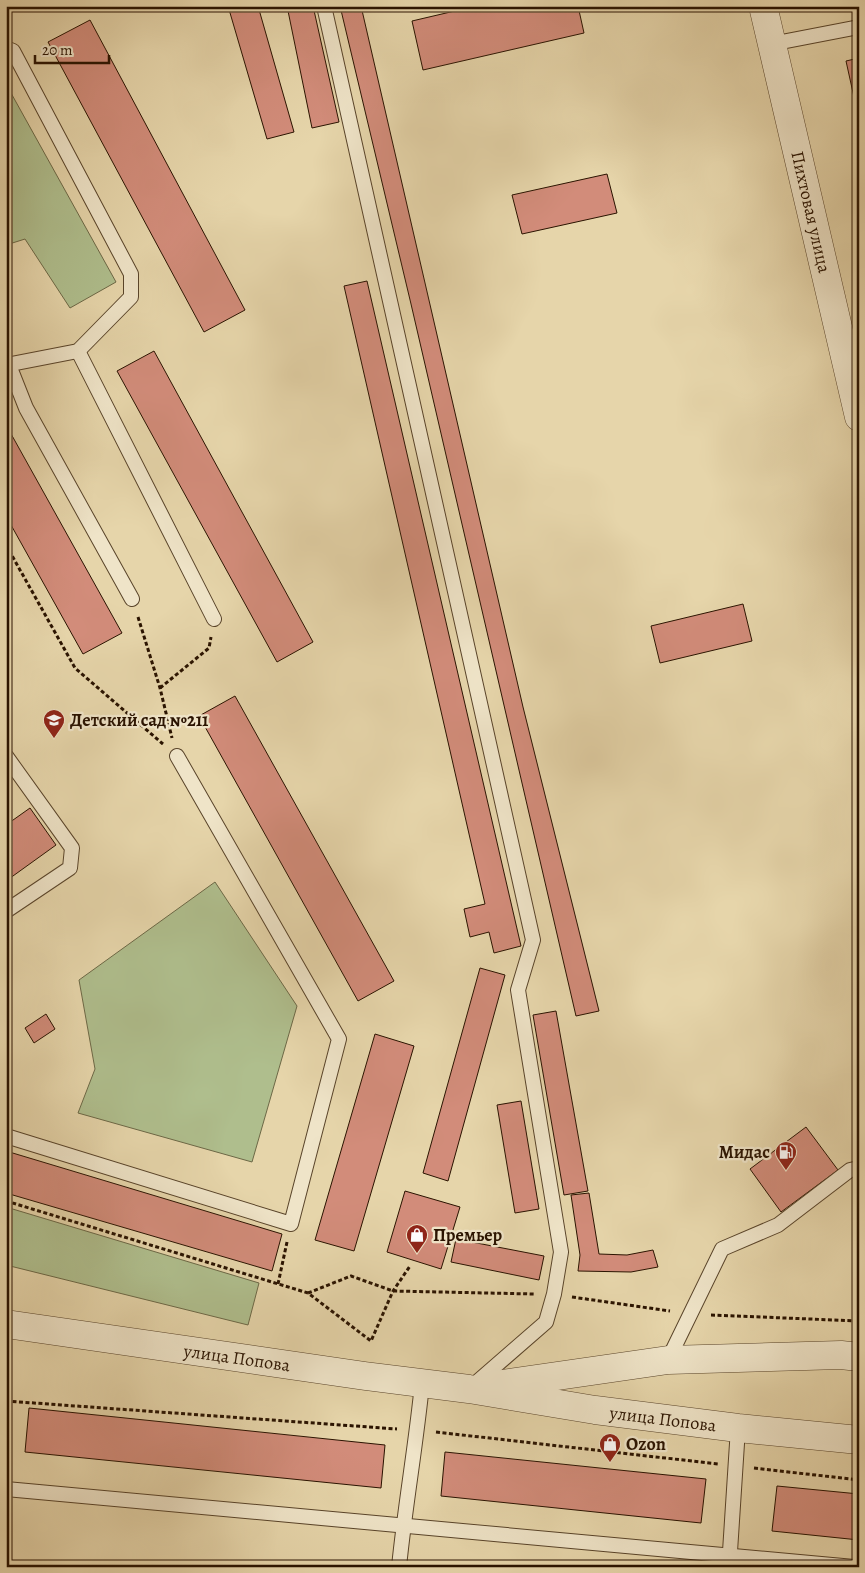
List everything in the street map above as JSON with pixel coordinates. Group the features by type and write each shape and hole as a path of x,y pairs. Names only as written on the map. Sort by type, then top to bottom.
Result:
{"street":[{"name":"Пихтовая улица","path":"763,6 857,401"},
{"name":"улица Попова","path":"6,1324 422,1384 469,1389 595,1410 738,1428 859,1440"},
{"name":"улица Попова","path":"469,1389 668,1360 841,1355 859,1357"}],"lane":[{"path":"324,6 533,940 518,990 562,1252 554,1294 546,1322 469,1389"},
{"path":"771,44 859,26"},
{"path":"6,48 13,51 132,274 130,297 78,351 8,365 26,408 132,599"},
{"path":"78,351 214,619"},
{"path":"6,756 72,848 70,868 6,911"},
{"path":"6,1136 291,1224 339,1039 176,756"},
{"path":"668,1360 722,1249 778,1225 850,1170 859,1168"},
{"path":"399,1567 403,1525 418,1430 422,1384"},
{"path":"730,1560 734,1466 738,1428"},
{"path":"6,1489 403,1525 730,1560 854,1567"}],"path":[{"path":"6,545 75,668 176,756"},
{"path":"132,599 160,688 176,756"},
{"path":"160,688 210,648 214,619"},
{"path":"6,1202 308,1293 371,1341 393,1291 410,1266"},
{"path":"278,1284 291,1224"},
{"path":"308,1293 351,1276 393,1291 554,1294 691,1315 859,1321"}],"green space":[{"path":"6,84 116,282 70,308 25,239 6,245"},
{"path":"215,882 297,1006 252,1162 78,1113 95,1069 79,980"},
{"path":"6,1207 259,1283 248,1325 6,1265"}],"building":[{"path":"228,6 258,6 294,132 267,139"},
{"path":"287,6 313,6 339,122 312,128"},
{"path":"340,6 361,6 523,707 599,1011 576,1016"},
{"path":"476,6 578,6 584,33 423,70 412,21"},
{"path":"90,20 245,310 204,332 48,42"},
{"path":"859,58 859,120 846,61"},
{"path":"607,174 617,213 522,234 512,195"},
{"path":"367,281 521,946 494,953 489,932 470,937 464,909 485,904 344,286"},
{"path":"154,351 313,642 277,662 117,371"},
{"path":"10,432 122,633 83,654 6,516 6,434"},
{"path":"743,604 752,641 660,663 651,626"},
{"path":"235,696 394,981 358,1001 199,716"},
{"path":"30,808 56,845 6,881 6,825"},
{"path":"480,968 505,975 448,1181 423,1173"},
{"path":"556,1011 588,1191 564,1195 533,1015"},
{"path":"46,1014 55,1029 34,1043 25,1028"},
{"path":"375,1034 414,1046 354,1251 315,1240"},
{"path":"521,1101 539,1209 515,1213 497,1105"},
{"path":"806,1127 838,1170 781,1212 750,1169"},
{"path":"6,1151 282,1234 272,1271 6,1193"},
{"path":"405,1191 460,1207 441,1269 387,1252"},
{"path":"589,1193 599,1254 627,1255 653,1250 658,1267 631,1272 578,1271 580,1255 571,1195"},
{"path":"456,1239 544,1256 539,1280 451,1262"},
{"path":"29,1408 385,1445 381,1488 25,1452"},
{"path":"445,1452 706,1479 701,1523 441,1496"},
{"path":"777,1486 859,1494 859,1540 772,1531"}],"place":[{"name":"Детский сад №211","path":"54,739"},
{"name":"Мидас","path":"786,1171"},
{"name":"Премьер","path":"417,1254"},
{"name":"Ozon","path":"610,1463"}]}
